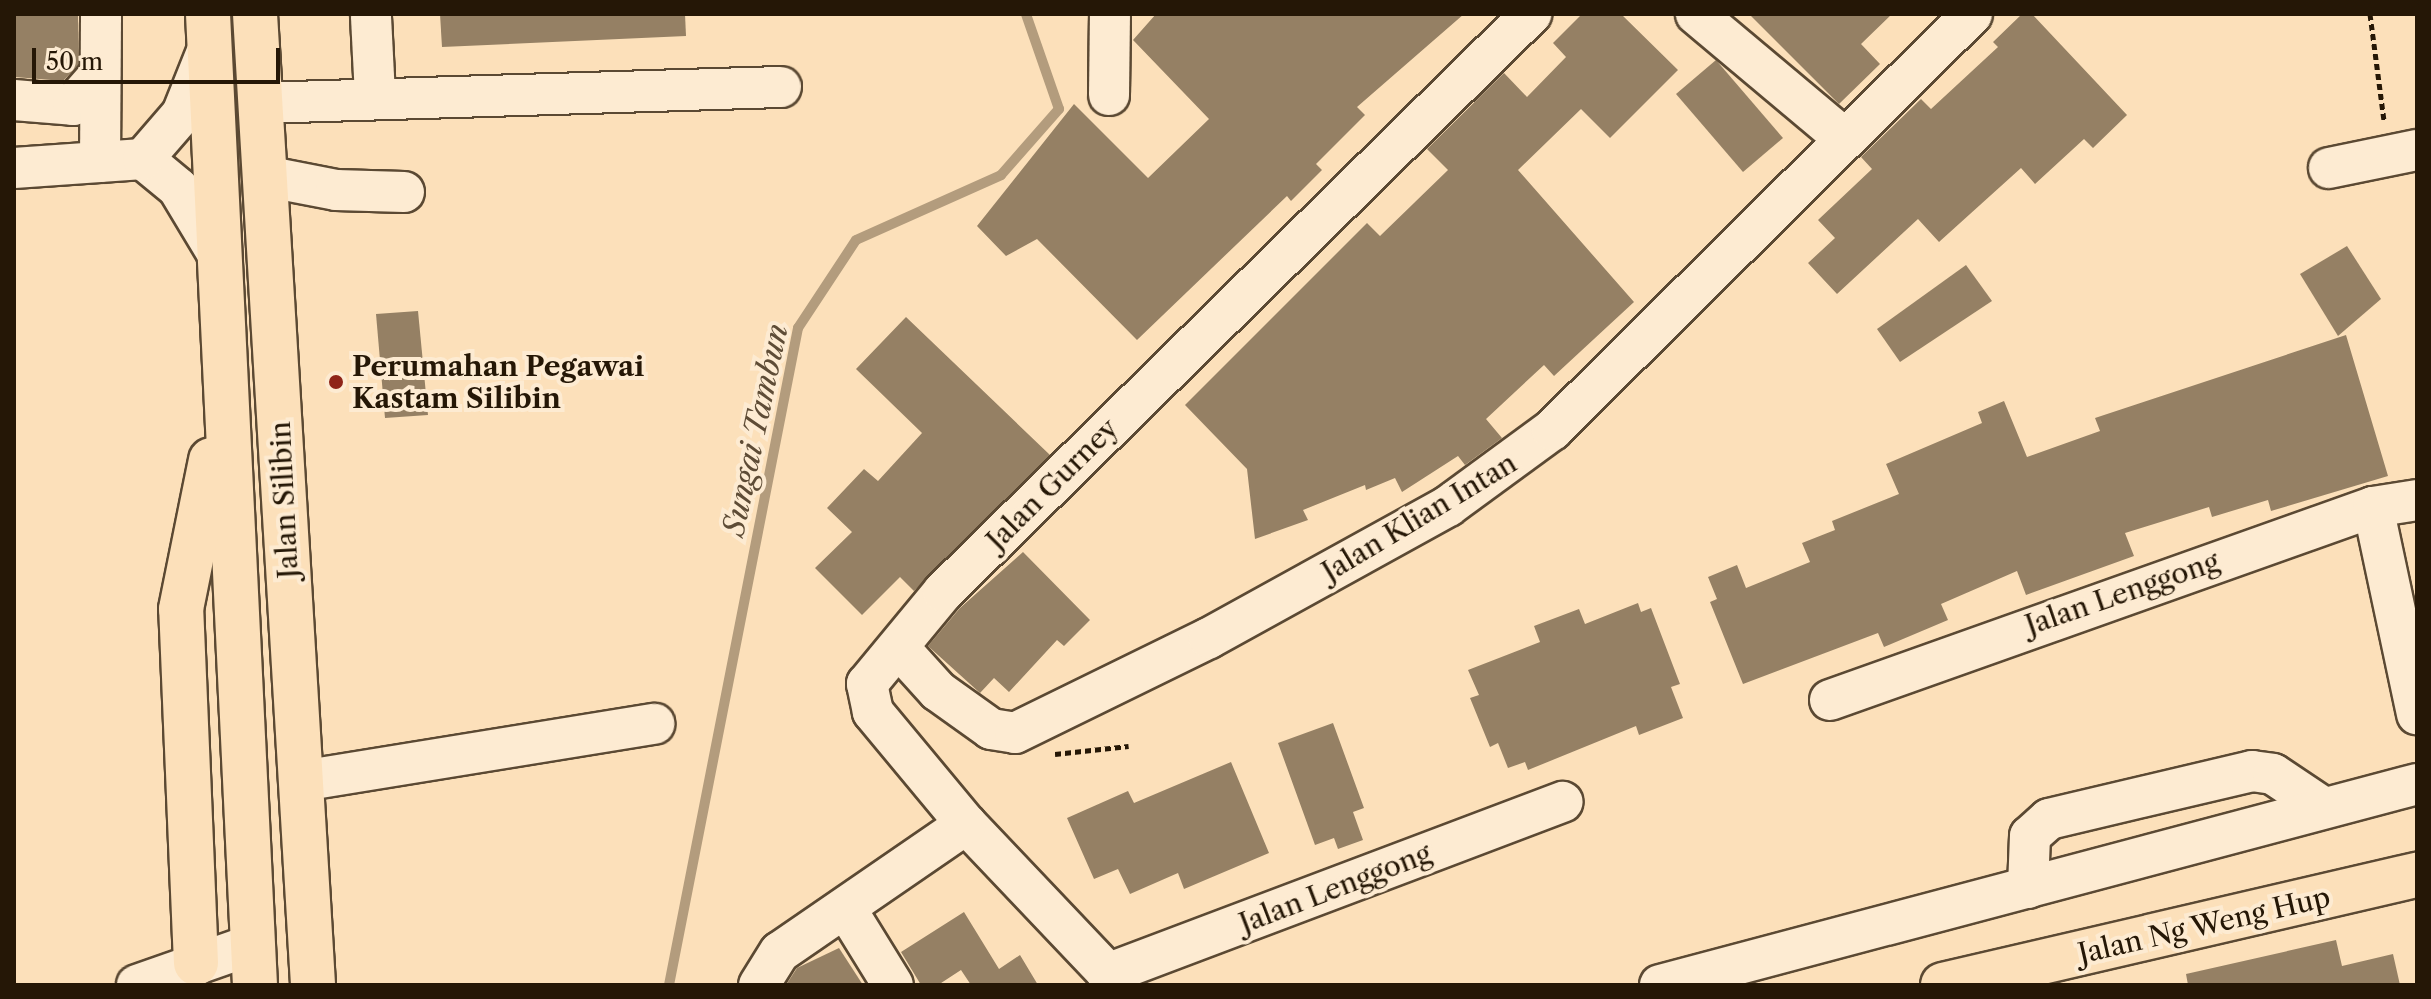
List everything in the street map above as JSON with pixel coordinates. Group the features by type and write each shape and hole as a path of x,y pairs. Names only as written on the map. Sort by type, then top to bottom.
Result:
{"main road":[{"name":"Jalan Silibin","path":"255,14 313,985"},
{"name":"Jalan Silibin","path":"209,28 253,965"},
{"path":"221,260 240,194 264,176"},
{"path":"196,974 181,609 227,401"},
{"path":"253,965 279,920 282,851 302,795"},
{"name":"Jalan Ng Weng Hup","path":"1943,985 2417,875"}],"street":[{"path":"100,162 101,14"},
{"path":"1109,95 1110,14"},
{"name":"Jalan Gurney","path":"1113,980 966,824 865,698 867,684 943,592 1531,14"},
{"path":"1696,14 1844,138"},
{"name":"Jalan Klian Intan","path":"899,648 938,691 991,729 1015,733 1209,638 1448,506 1518,459 1972,14"},
{"path":"371,17 375,97"},
{"path":"14,168 143,159 170,132 194,93 209,28"},
{"path":"14,100 73,105 100,74"},
{"path":"260,103 375,97 781,87"},
{"path":"2329,168 2405,151"},
{"path":"143,159 186,198 221,260"},
{"path":"264,176 336,190 404,192"},
{"name":"Jalan Lenggong","path":"1830,700 2373,507 2417,500"},
{"path":"2373,507 2405,586 2417,714"},
{"path":"302,795 654,724"},
{"path":"2028,888 2030,836 2049,819 2252,771 2273,774 2324,808"},
{"path":"1660,985 2417,784"},
{"name":"Jalan Lenggong","path":"1113,980 1563,802"},
{"path":"759,985 780,952 966,824"},
{"path":"846,909 893,985"},
{"path":"137,985 253,965"}],"path":[{"path":"2370,14 2374,73 2405,151"}],"building":[{"path":"14,14 78,14 78,65 63,81 15,77"},
{"path":"440,14 685,14 686,36 442,47"},
{"path":"1156,14 1464,14 1357,107 1365,115 1316,164 1322,170 1291,201 1287,196 1137,340 1037,239 1006,256 977,226 1074,104 1148,178 1209,119 1133,40"},
{"path":"1582,14 1621,14 1678,70 1610,138 1581,109 1518,170 1634,302 1554,376 1544,365 1486,419 1502,438 1465,465 1458,456 1402,492 1395,478 1366,490 1365,485 1303,510 1308,520 1255,539 1247,469 1185,405 1367,223 1380,236 1448,170 1427,149 1504,73 1527,97 1566,57 1553,43"},
{"path":"1749,14 1892,14 1861,44 1880,64 1839,104"},
{"path":"2022,14 2032,14 2127,115 2093,148 2084,139 2035,184 2021,168 1939,242 1918,219 1837,294 1808,263 1835,238 1818,220 1872,169 1861,157 1921,99 1931,109 1998,47 1993,42"},
{"path":"1716,60 1783,138 1743,172 1676,94"},
{"path":"2347,246 2381,299 2338,336 2300,274"},
{"path":"1966,265 1992,301 1900,362 1877,329"},
{"path":"418,311 428,415 385,418 376,314"},
{"path":"906,317 1050,455 914,591 900,577 862,615 815,568 852,532 827,508 864,469 878,481 922,433 856,369"},
{"path":"2346,335 2388,476 2271,511 2268,500 2212,517 2209,507 2125,533 2134,556 2026,595 2017,571 1941,604 1948,620 1884,647 1878,633 1743,684 1710,602 1717,599 1708,577 1737,565 1746,588 1810,562 1802,543 1835,530 1832,521 1899,494 1886,464 1982,423 1978,412 2004,401 2027,457 2100,431 2095,418"},
{"path":"1023,552 1090,620 1064,646 1057,640 1009,692 994,678 980,693 928,646 960,608"},
{"path":"1638,603 1641,612 1651,608 1680,684 1671,687 1683,718 1639,735 1636,726 1528,770 1525,762 1508,768 1498,743 1490,747 1470,698 1479,695 1468,670 1540,642 1534,626 1579,609 1585,624"},
{"path":"1333,723 1364,808 1353,812 1363,840 1338,849 1334,838 1315,845 1278,743"},
{"path":"1231,762 1269,853 1184,889 1178,873 1130,894 1118,869 1094,879 1067,818 1128,791 1134,803"},
{"path":"964,912 999,969 1020,955 1038,985 971,985 961,970 938,985 921,985 901,952"},
{"path":"2336,940 2342,966 2393,954 2400,985 2188,985 2186,974"},
{"path":"839,948 863,985 786,985 797,968"}],"waterway":[{"name":"Sungai Tambun","path":"669,985 798,328 856,240 1001,175 1059,109 1026,14"}],"place":[{"name":"Perumahan Pegawai Kastam Silibin","path":"336,382"}]}
